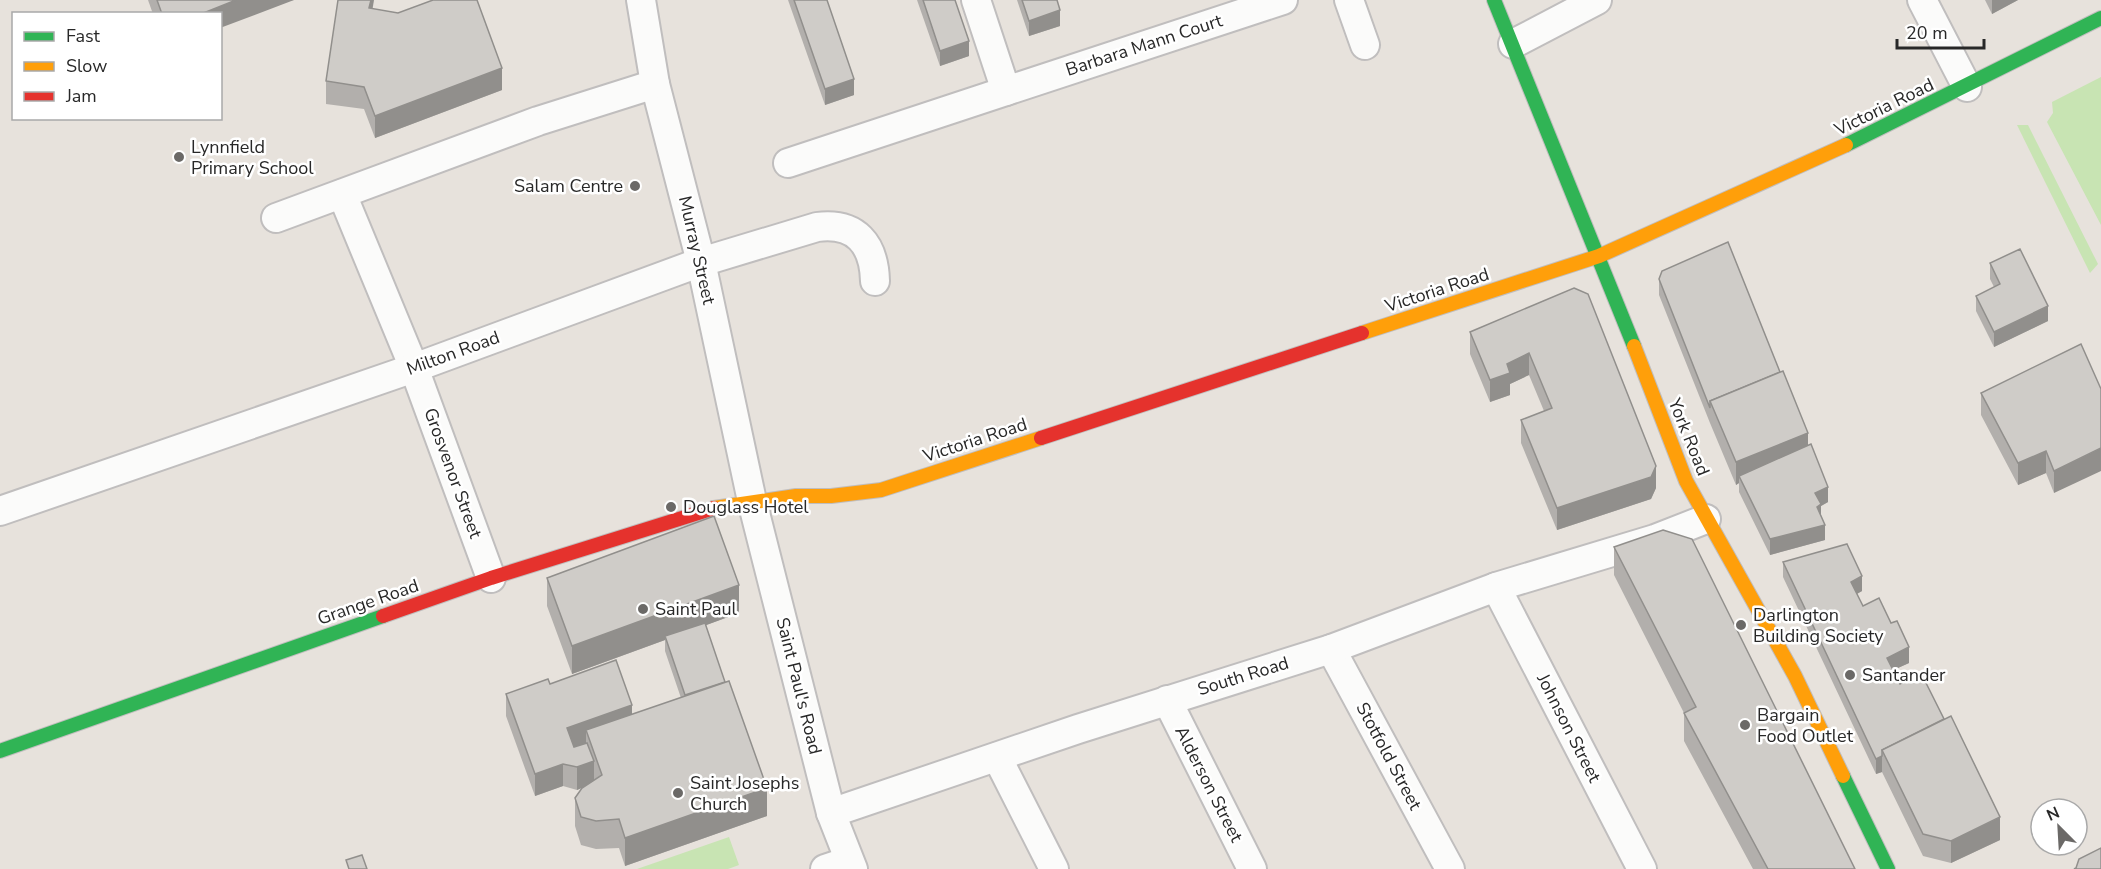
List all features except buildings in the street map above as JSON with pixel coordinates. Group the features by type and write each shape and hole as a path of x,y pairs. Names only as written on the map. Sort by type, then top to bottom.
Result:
{"street":[{"name":"Murray Street","path":"641,0 655,84 701,262 753,501"},
{"path":"976,0 1006,91"},
{"name":"Barbara Mann Court","path":"788,163 1282,0"},
{"path":"1349,0 1365,45"},
{"name":"York Road","path":"1494,0 1599,256 1686,481 1795,676 1888,869"},
{"path":"1513,44 1597,0"},
{"path":"1922,0 1967,87"},
{"name":"Victoria Road","path":"753,501 881,490 1599,256 1793,171 1967,87 2101,18"},
{"path":"276,218 538,121 655,84"},
{"name":"Grosvenor Street","path":"342,194 414,368 491,578"},
{"name":"Milton Road","path":"0,510 414,368 701,262 817,227 835,225 860,238 875,260 875,281"},
{"name":"Grange Road","path":"0,751 491,578 714,508 753,501"},
{"name":"Saint Paul's Road","path":"753,501 843,866"},
{"name":"South Road","path":"831,813 1167,700 1332,648 1496,587 1655,539 1706,519"},
{"name":"Johnson Street","path":"1496,587 1642,869"},
{"name":"Stotfold Street","path":"1332,648 1449,866"},
{"name":"Alderson Street","path":"1167,700 1252,869"},
{"path":"998,757 1054,869"}],"green space":[{"path":"2101,77 2101,225 2047,122 2053,113 2052,102"},
{"path":"2017,125 2028,125 2098,264 2090,273"},
{"path":"729,837 739,865 728,869 637,869"}],"traffic: fast":[{"path":"1494,0 1634,346"},
{"path":"1846,145 2101,18"},
{"path":"0,751 383,616"},
{"path":"1843,776 1888,869"}],"traffic: slow":[{"path":"1362,333 1599,256 1846,145"},
{"path":"1634,346 1686,481 1795,676 1843,776"},
{"path":"714,508 796,496 831,496 881,490 1041,438"}],"traffic: jam":[{"path":"1041,438 1362,333"},
{"path":"383,616 491,578 714,508"}],"place":[{"name":"Lynnfield Primary School","path":"179,157"},
{"name":"Salam Centre","path":"635,186"},
{"name":"Douglass Hotel","path":"671,507"},
{"name":"Saint Paul","path":"643,609"},
{"name":"Darlington Building Society","path":"1741,625"},
{"name":"Santander","path":"1850,675"},
{"name":"Bargain Food Outlet","path":"1745,725"},
{"name":"Saint Josephs Church","path":"678,793"}]}
